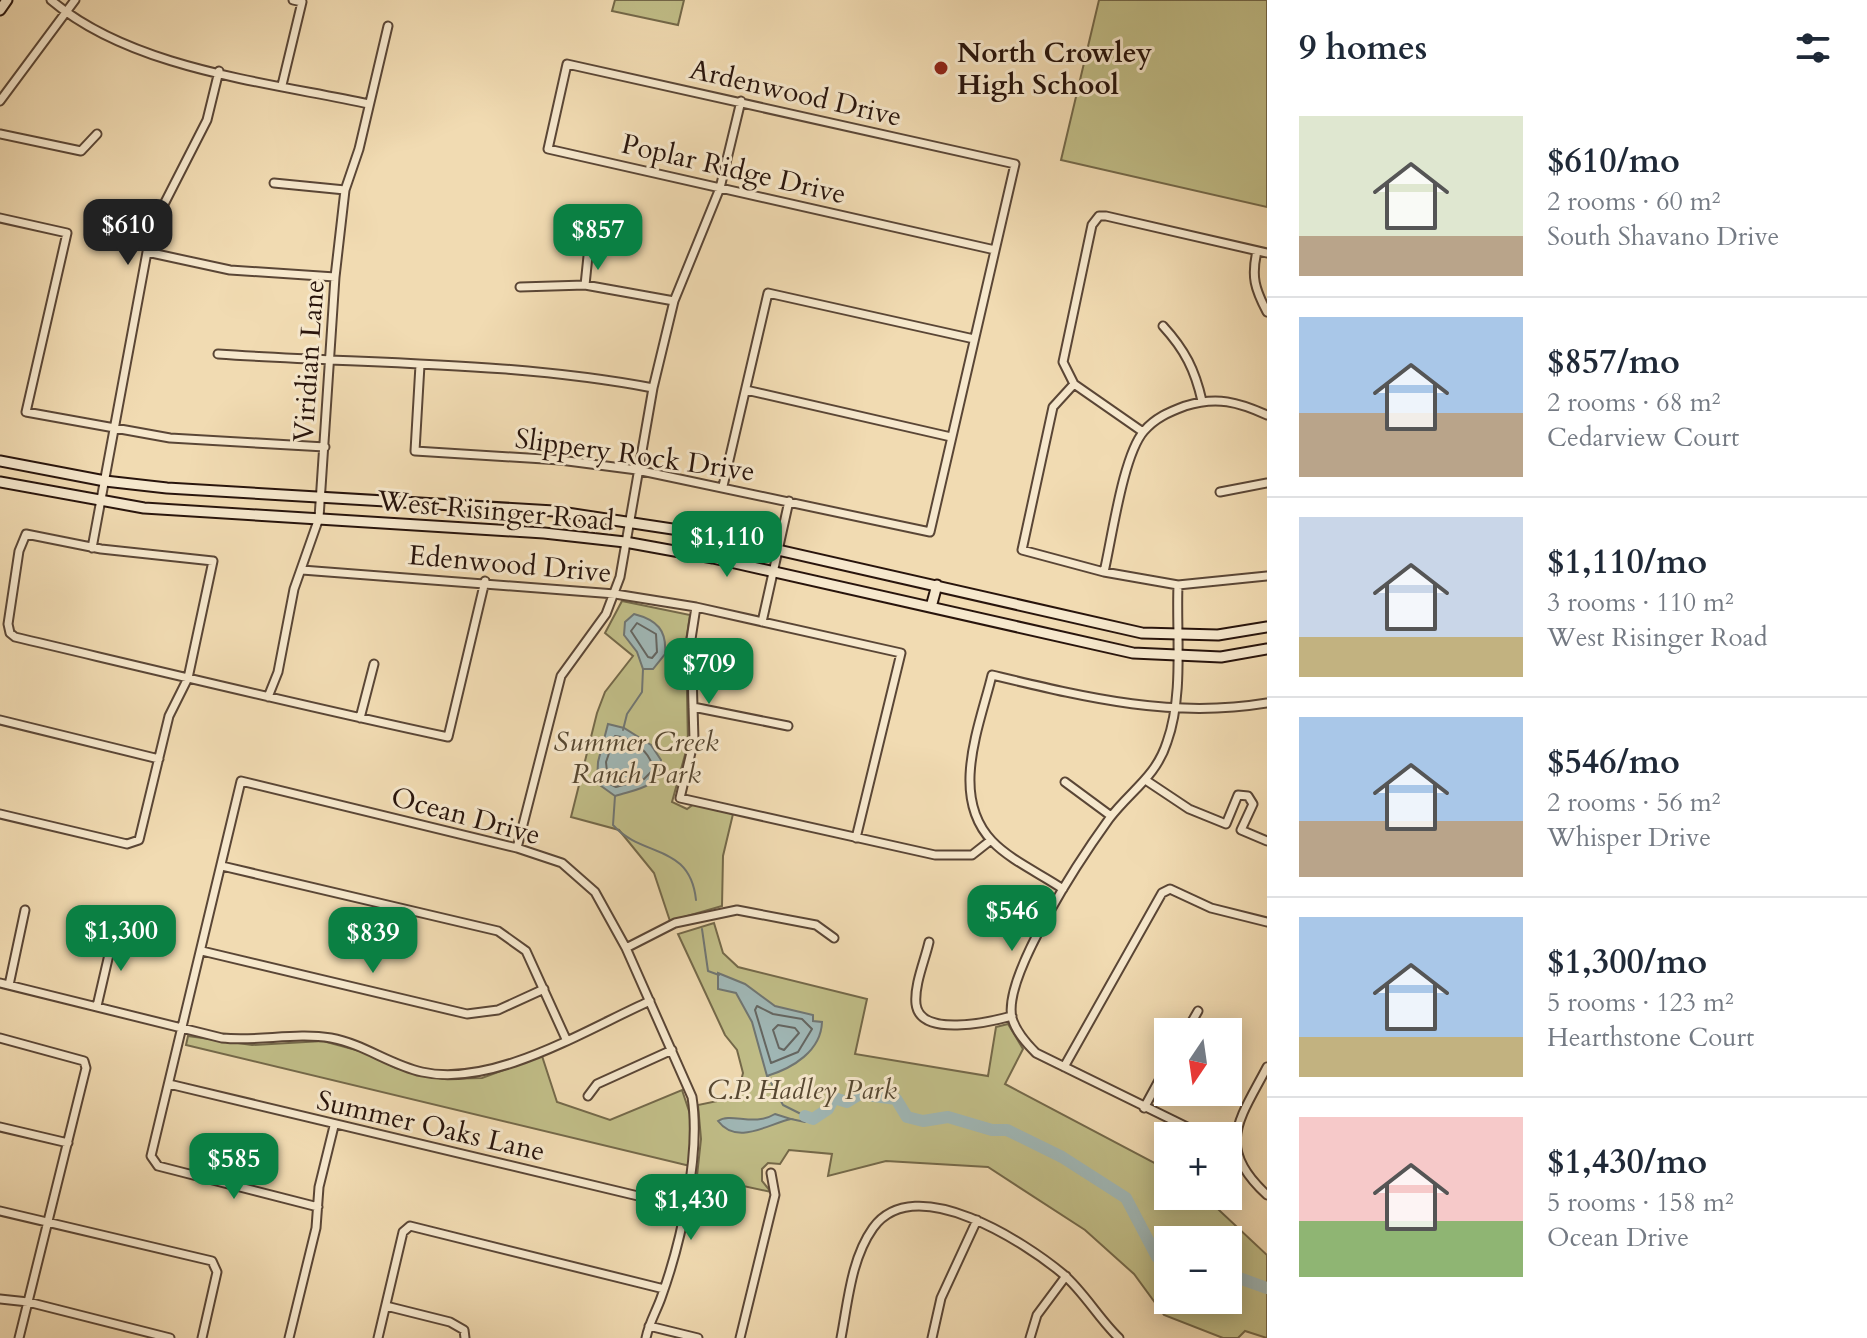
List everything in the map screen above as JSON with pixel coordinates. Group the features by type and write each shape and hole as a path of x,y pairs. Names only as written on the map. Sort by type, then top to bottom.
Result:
{"main road":[{"path":"0,10 7,0"},
{"name":"West Risinger Road","path":"0,461 105,481 167,488 541,510 628,521 778,550 1111,627 1176,635 1218,635 1267,627"},
{"name":"West Risinger Road","path":"0,482 101,503 198,513 544,533 625,542 931,607 1089,645 1176,657 1221,657 1267,649"},
{"path":"931,607 937,585"}],"street":[{"path":"51,0 107,38 145,55 369,104"},
{"path":"0,101 75,0"},
{"path":"282,85 302,2 293,0"},
{"name":"Viridian Lane","path":"268,697 278,672 294,589 319,518 335,277 345,190 388,26"},
{"name":"Ardenwood Drive","path":"567,64 1015,164 995,250"},
{"name":"Poplar Ridge Drive","path":"567,64 548,149 995,250"},
{"path":"92,548 147,252 158,216 207,120 219,71"},
{"path":"517,848 561,676 600,624 615,594 653,388 674,301 720,188 741,101"},
{"path":"0,134 81,151 97,134"},
{"path":"274,183 345,190"},
{"path":"1143,432 1074,384 1063,362 1092,225 1099,216 1267,253"},
{"path":"0,218 67,233 26,412 170,438 325,447"},
{"path":"746,390 951,437 995,250"},
{"path":"1257,251 1252,272 1254,289 1267,312"},
{"path":"147,252 230,270 335,277"},
{"path":"585,285 588,256"},
{"path":"520,287 585,285 674,301"},
{"path":"723,486 768,293 974,339"},
{"path":"1163,326 1182,347 1195,371 1202,401"},
{"path":"218,354 595,378 653,388"},
{"name":"Slippery Rock Drive","path":"420,365 415,451 560,460 637,470 930,532 951,437"},
{"path":"1074,384 1053,407 1022,550 1104,572 1178,585 1267,576"},
{"path":"1104,572 1131,455 1143,432 1164,413 1202,401 1227,399 1267,415"},
{"path":"1220,492 1267,483"},
{"path":"762,622 789,501"},
{"path":"0,814 127,844 139,840 173,703 188,678 213,561 92,548 26,534 19,551 8,624 10,633 188,678 268,697 448,737 485,581"},
{"name":"Edenwood Drive","path":"302,570 485,581 615,594 696,607 901,653 856,838"},
{"path":"1175,1122 1036,1053 1020,1035 1012,1016 1015,979 1063,889 1111,816 1147,781 1168,741 1174,710 1178,585"},
{"path":"696,607 691,639 694,740 680,798 935,855 972,855 991,840"},
{"path":"360,718 374,664"},
{"path":"1063,889 991,840 974,811 968,773 992,675 1109,703 1174,710 1267,703"},
{"path":"693,707 788,726"},
{"path":"0,720 159,759"},
{"name":"Ocean Drive","path":"318,1207 158,1166 151,1156 241,781 517,848 562,863 595,892 626,948 672,1050 692,1097 696,1123 696,1149 684,1207 664,1289 646,1338"},
{"path":"1147,781 1189,809 1267,841"},
{"path":"1065,782 1111,816"},
{"path":"1226,824 1238,795 1248,796 1253,804 1241,830"},
{"path":"222,866 498,931 526,951 566,1039"},
{"path":"1064,1067 1162,893 1170,889 1211,908 1267,922"},
{"path":"9,985 25,910"},
{"path":"626,948 675,923 737,910 816,925 834,938"},
{"path":"97,1006 114,933"},
{"path":"929,942 915,1000 918,1012 928,1020 969,1026 1012,1016"},
{"path":"202,951 467,1014 498,1010 544,989"},
{"path":"0,983 182,1029 249,1041 314,1036 334,1039 356,1045 399,1066 446,1076 497,1070 650,1001"},
{"path":"1194,1018 1198,1011"},
{"path":"0,1038 84,1061 86,1068 19,1338"},
{"path":"588,1096 597,1084 672,1050"},
{"path":"1236,1122 1264,1079 1267,1067"},
{"name":"Summer Oaks Lane","path":"169,1084 334,1126 684,1207"},
{"path":"1144,1108 1154,1090"},
{"path":"289,1338 316,1228 334,1126"},
{"path":"0,1127 68,1143"},
{"path":"1242,1169 1267,1195"},
{"path":"740,1338 775,1195 771,1173"},
{"path":"841,1338 859,1256 879,1221 910,1208 921,1207 977,1220 1011,1235 1066,1276 1119,1338"},
{"path":"0,1211 212,1261 217,1272 202,1338"},
{"path":"932,1338 941,1298 977,1220"},
{"path":"378,1338 403,1232 410,1226 664,1289"},
{"path":"1030,1338 1037,1315 1066,1276"},
{"path":"0,1299 28,1302 170,1338"},
{"path":"386,1306 459,1325 465,1338"},
{"path":"649,1326 698,1338"}],"green space":[{"path":"615,0 684,0 678,25 612,11"},
{"path":"1099,0 1267,0 1267,207 1061,160"},
{"name":"Summer Creek Ranch Park","path":"622,601 690,615 686,641 688,744 672,802 687,809 694,804 733,814 723,856 722,906 670,921 654,873 619,830 571,817 605,692 633,656 605,633"},
{"name":"C.P. Hadley Park","path":"714,923 723,953 738,967 867,999 855,1054 988,1076 996,1027 1008,1024 1023,1049 1005,1084 1154,1163 1154,1210 1219,1210 1236,1226 1154,1226 1154,1301 1134,1274 1085,1230 988,1167 886,1161 828,1176 832,1154 789,1150 780,1164 768,1163 762,1169 762,1181 771,1192 697,1176 701,1139 698,1105 737,1097 743,1073 737,1050 725,1035 678,934"},
{"path":"188,1036 252,1045 323,1041 367,1053 396,1068 443,1079 482,1078 542,1056 557,1102 610,1120 682,1090 692,1120 690,1166 186,1045"},
{"name":"C.P. Hadley Park","path":"1242,1232 1267,1255 1267,1338 1245,1331 1238,1338 1223,1338 1164,1315 1242,1314"}],"water":[{"path":"634,614 649,619 662,632 665,654 653,669 643,669 637,652 624,635 625,622"},
{"path":"608,724 624,728 651,745 661,760 652,782 615,796 597,783 598,762"},
{"path":"718,973 745,984 775,1006 813,1015 813,1021 822,1022 817,1042 811,1050 796,1063 767,1076 752,1022 736,993 718,989"},
{"path":"775,1114 791,1119 743,1133 734,1132 718,1121 729,1118 751,1120"}],"waterway":[{"path":"623,730 627,714 642,692 643,669"},
{"path":"615,796 613,825 637,843 675,860 685,869 696,900"},
{"path":"702,929 708,971 719,975"},
{"path":"768,1077 783,1105 805,1116"},
{"path":"805,1116 813,1119 828,1109 834,1098 847,1102 860,1094 896,1099 907,1117 923,1121 948,1117 992,1130 1007,1130 1062,1157 1126,1198 1154,1251"},
{"path":"791,1119 805,1122 809,1118"},
{"path":"1242,1279 1267,1288"}],"place":[{"name":"North Crowley High School","path":"941,68"}]}
